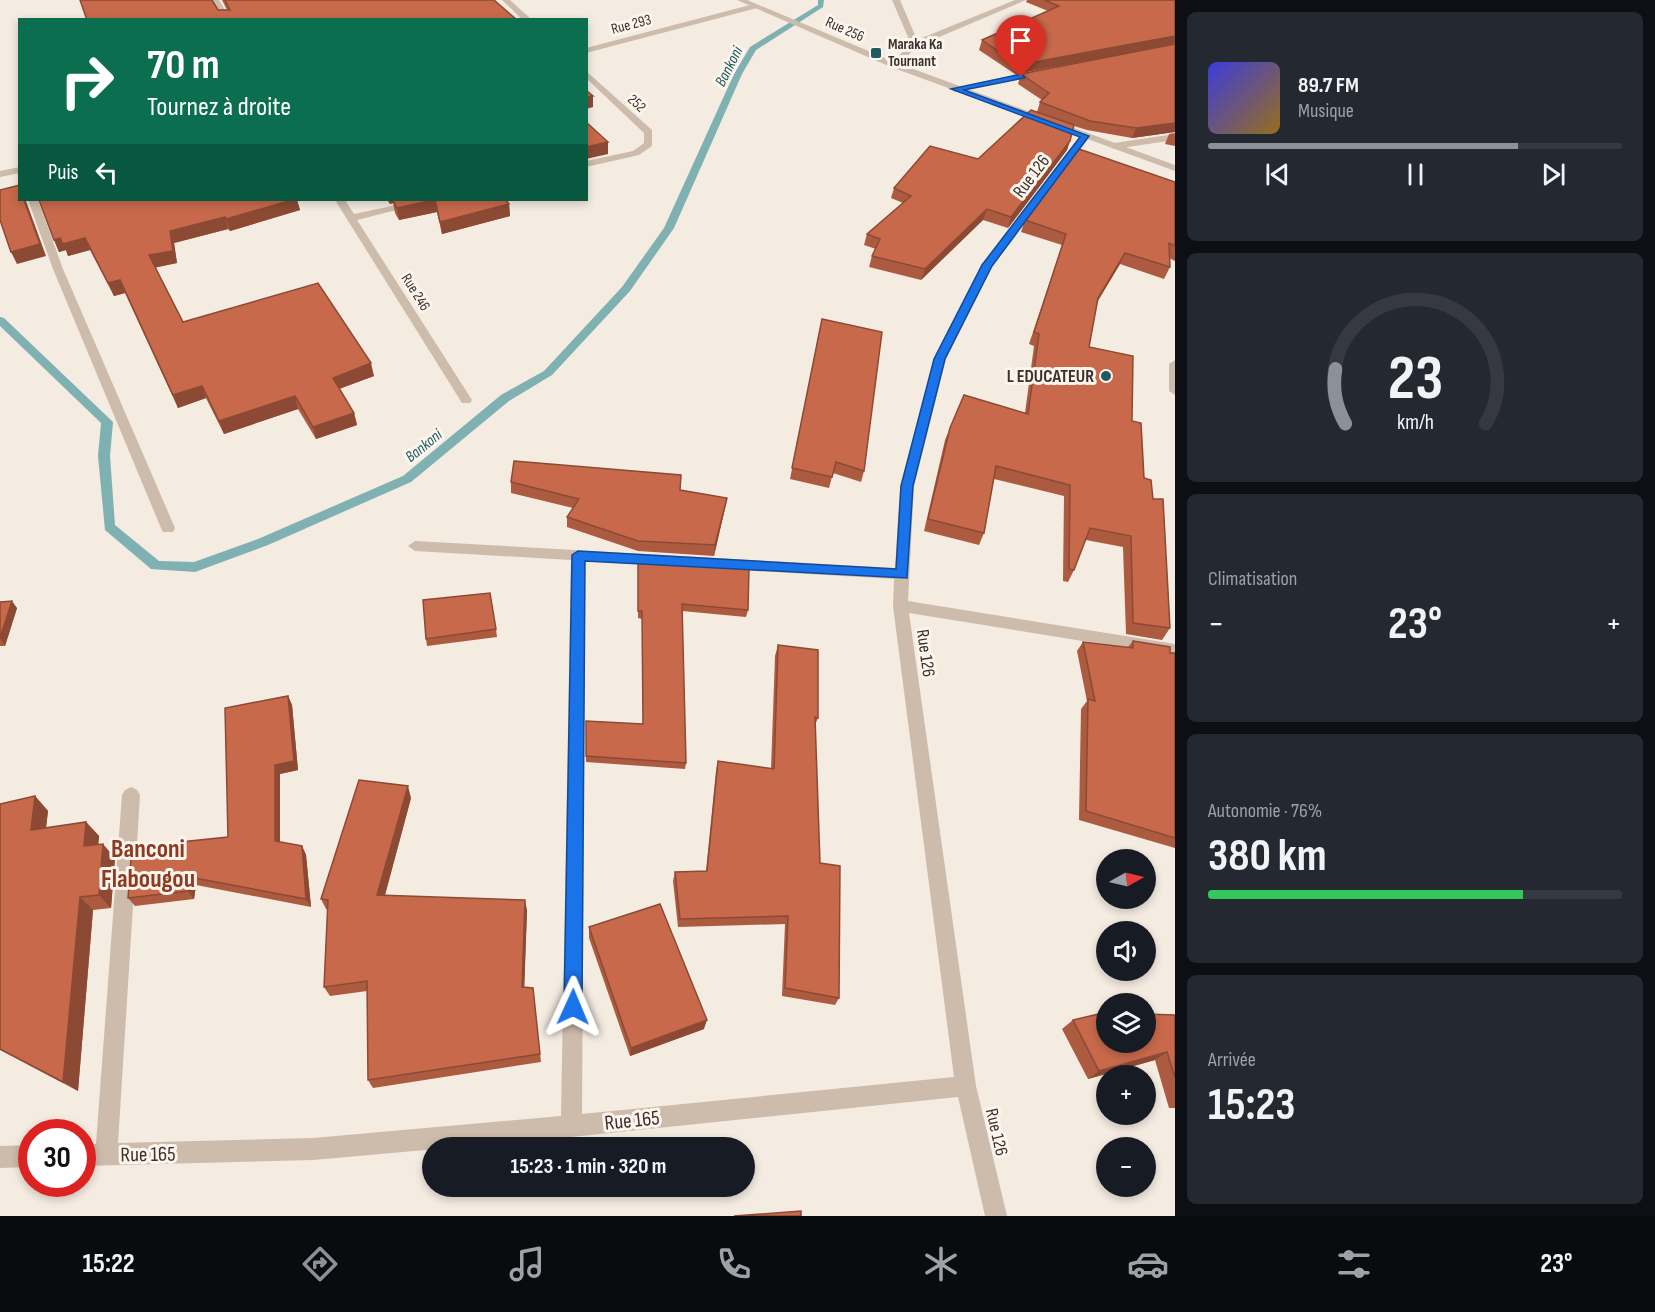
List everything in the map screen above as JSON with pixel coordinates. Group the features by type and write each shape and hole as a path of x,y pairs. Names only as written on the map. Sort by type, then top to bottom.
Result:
{"street":[{"path":"215,0 226,18"},
{"path":"506,0 526,18"},
{"name":"Rue 256","path":"741,0 955,89 1175,168"},
{"path":"896,0 915,44"},
{"path":"894,65 915,44 1022,0"},
{"name":"Rue 293","path":"588,50 754,6"},
{"path":"955,89 1048,72"},
{"name":"252","path":"588,76 649,132 650,144 636,153 588,164"},
{"name":"Rue 126","path":"996,1216 966,1086 900,606 907,486 940,359 987,265 1085,136"},
{"path":"1114,146 1175,137"},
{"path":"0,174 18,170"},
{"path":"33,201 58,268 168,528"},
{"name":"Rue 246","path":"341,201 466,400"},
{"path":"351,218 427,201"},
{"path":"1175,364 1175,391"},
{"path":"415,546 902,574"},
{"path":"571,1126 578,555"},
{"path":"900,606 1175,650"},
{"path":"106,1155 131,795"},
{"name":"Rue 165","path":"96,1155 313,1149 571,1126 966,1086"},
{"path":"0,1157 18,1156"}],"building":[{"path":"80,0 212,0 218,10 230,10 225,0 494,0 515,18 86,18"},
{"path":"1044,0 1175,0 1175,36 1018,65 982,40 1059,6"},
{"path":"1175,44 1175,123 1136,128 1090,121 1040,102 1049,93 1021,74"},
{"path":"1031,110 1074,125 1070,141 1011,217 987,209 925,269 872,256 880,239 867,234 911,196 894,188 930,146 978,159"},
{"path":"588,124 608,142 588,147"},
{"path":"1079,149 1175,182 1175,246 1169,243 1170,267 1125,253 1098,298 1089,347 1133,356 1132,421 1141,423 1144,478 1151,480 1153,499 1163,499 1170,628 1133,623 1131,536 1090,528 1074,570 1069,569 1070,485 996,466 984,533 928,519 950,428 964,395 1028,414 1039,334 1034,332 1066,234 1025,220"},
{"path":"18,186 18,201 24,201 40,244 11,252 0,220 0,190"},
{"path":"39,201 289,201 226,219 225,217 170,231 173,251 149,255 183,322 318,283 371,363 333,378 354,413 313,427 295,396 219,421 202,386 173,395 120,280 108,283 85,238 63,244 60,238 54,240"},
{"path":"393,201 430,201 397,208"},
{"path":"435,201 507,201 509,204 440,222"},
{"path":"822,319 882,332 864,471 836,462 832,477 792,468"},
{"path":"514,461 681,475 680,490 727,498 715,545 638,541 567,517 579,499 511,482"},
{"path":"638,559 711,563 749,568 748,610 682,604 686,763 586,756 586,721 643,724 642,611 638,611"},
{"path":"490,593 496,629 426,639 423,600"},
{"path":"12,601 0,638 0,602"},
{"path":"1133,641 1170,647 1170,653 1175,653 1175,838 1086,811 1088,699 1095,701 1083,642 1133,648"},
{"path":"778,645 818,650 818,718 815,717 820,863 840,866 839,998 785,988 788,916 680,919 675,872 707,871 718,761 774,769"},
{"path":"288,696 294,761 275,765 275,841 302,846 306,899 189,877 188,891 128,898 132,847 228,837 225,708"},
{"path":"359,780 408,786 377,895 525,900 522,987 533,988 540,1054 368,1080 367,981 324,987 328,900 321,899"},
{"path":"35,796 31,830 86,822 84,846 103,844 99,895 80,897 63,1082 0,1049 0,804"},
{"path":"660,904 707,1020 631,1048 589,927"},
{"path":"1156,1014 1175,1015 1175,1078 1167,1052 1120,1065 1096,1065 1073,1020 1096,1015 1096,1053 1156,1053"},
{"path":"801,1211 801,1216 734,1216"}],"waterway":[{"name":"Bankoni","path":"0,320 107,422 104,456 109,527 156,566 195,567 263,542 407,479 505,398 548,373 626,289 669,228 738,74 753,49 821,6 821,0"}],"place":[{"name":"Maraka Ka Tournant","path":"876,53"},
{"name":"L EDUCATEUR","path":"1106,376"}],"district":[{"name":"Banconi Flabougou","path":"148,863"}],"route":[{"path":"573,1007 578,555 902,574 907,486 940,359 987,265 1085,136 955,89 1021,77"}]}
